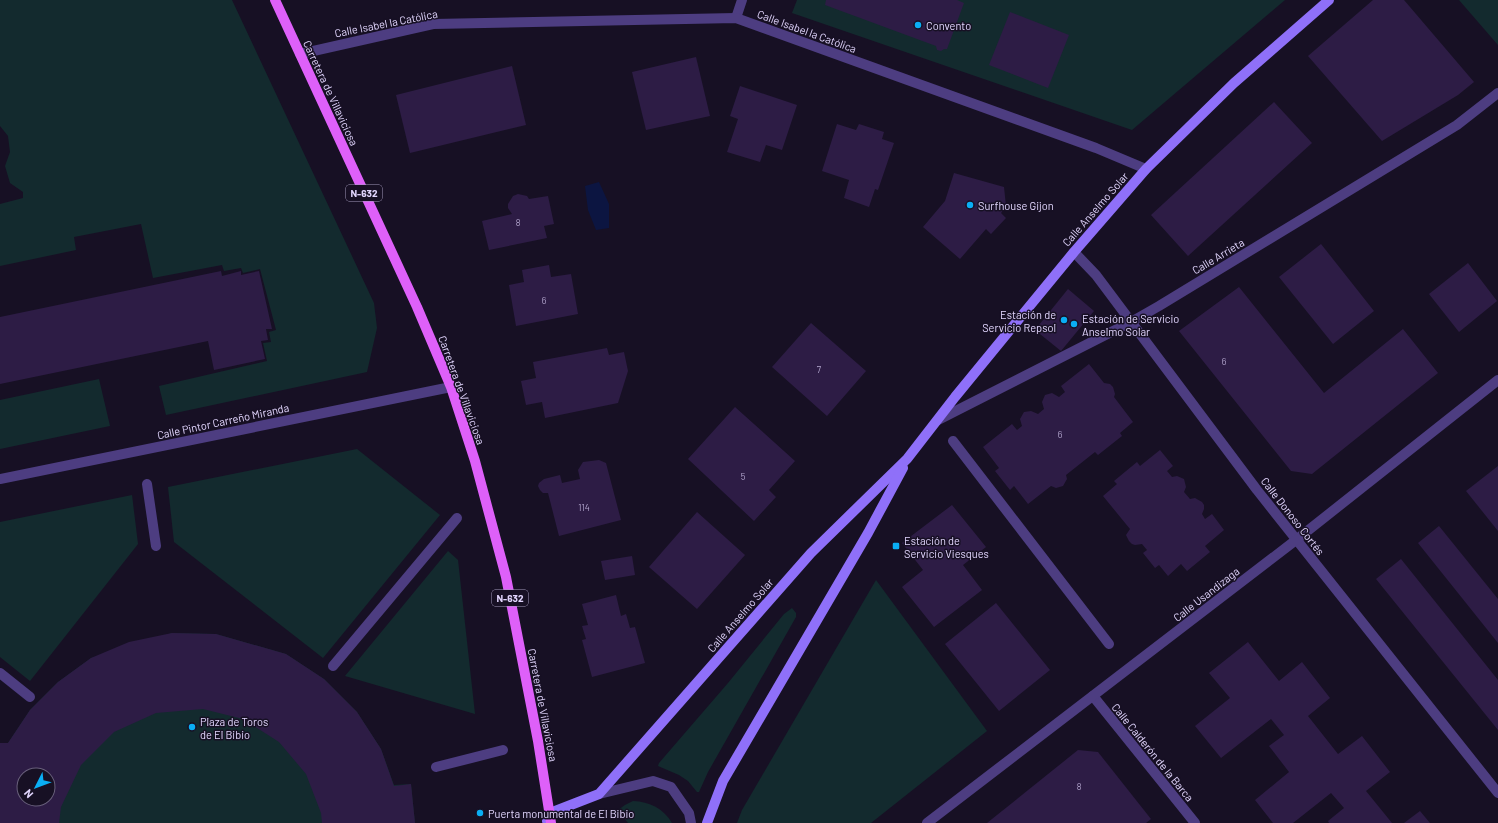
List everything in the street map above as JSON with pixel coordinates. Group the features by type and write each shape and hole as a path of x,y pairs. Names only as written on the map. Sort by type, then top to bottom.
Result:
{"main road":[{"name":"Carretera de Villaviciosa","path":"275,0 417,307 451,387 475,462 506,577 538,741 550,818"},
{"name":"Calle Anselmo Solar","path":"598,794 811,553 908,459 1074,252 1146,169 1234,83 1329,0"},
{"name":"Calle Anselmo Solar","path":"707,823 723,781 868,533 908,459"},
{"path":"546,823 550,818 598,794"}],"street":[{"path":"736,18 742,0"},
{"name":"Calle Isabel la Católica","path":"300,54 433,24 736,18 1096,148 1146,169"},
{"name":"Calle Arrieta","path":"938,420 1131,322 1457,125 1498,93"},
{"name":"Calle Donoso Cortés","path":"1074,252 1096,275 1247,478 1498,793"},
{"name":"Calle Usandizaga","path":"927,823 1296,540 1498,380"},
{"name":"Calle Pintor Carreño Miranda","path":"0,479 451,387"},
{"path":"954,441 1109,644"},
{"path":"147,484 156,546"},
{"path":"333,666 457,518"},
{"path":"0,673 30,697"},
{"name":"Calle Calderón de la Barca","path":"1093,696 1195,823"},
{"path":"436,767 503,750"},
{"path":"598,794 653,781 671,788 689,813 690,823"}],"green space":[{"path":"0,0 232,0 374,303 377,328 367,372 166,415 159,386 267,361 263,343 271,342 269,332 276,330 260,269 243,273 241,268 224,271 222,265 153,278 141,224 74,237 76,250 0,266 0,204 23,198 23,192 10,183 5,166 10,152 8,136 0,126"},
{"path":"797,0 1285,0 1132,130 792,13"},
{"path":"1459,0 1498,0 1498,45"},
{"path":"99,379 110,426 0,449 0,400"},
{"path":"357,449 440,515 323,658 174,542 168,487"},
{"path":"132,495 138,544 30,681 0,657 0,522"},
{"path":"448,551 458,560 475,714 345,676"},
{"path":"876,580 987,731 871,823 737,823 742,810"},
{"path":"792,608 796,613 796,617 708,772 699,792 697,792 688,781 679,775 658,766 784,614"},
{"name":"Plaza de Toros de El Bibio","path":"172,633 216,634 286,654 324,679 357,712 381,749 394,785 411,784 415,823 0,823 0,765 8,743 30,710 58,682 91,658"},
{"path":"633,801 650,804 656,807 664,813 672,823 628,823 618,810"}],"shaded area":[{"path":"599,182 609,204 609,228 596,230 588,210 585,186"}],"building":[{"name":"Convento","path":"826,0 957,0 964,3 947,49 941,51 937,50 936,46 825,5"},
{"path":"1373,0 1404,0 1474,82 1458,95 1382,141 1308,56"},
{"path":"1010,12 1069,35 1048,88 989,65"},
{"path":"696,57 710,116 646,130 632,72"},
{"path":"512,66 526,125 410,153 396,95"},
{"path":"740,86 797,105 782,150 766,145 760,162 727,152 738,119 730,116"},
{"path":"1274,102 1312,143 1188,256 1151,215"},
{"path":"837,124 856,130 859,124 884,132 882,139 894,143 878,190 875,189 869,207 844,198 849,180 822,171"},
{"path":"954,173 1004,187 1006,206 1001,213 1006,218 991,234 986,229 960,259 923,227 945,201"},
{"path":"518,194 527,196 529,199 548,196 554,224 544,226 547,238 489,250 482,221 512,214 508,208 508,204 513,196"},
{"path":"1321,244 1374,311 1333,344 1279,277"},
{"path":"1468,263 1497,301 1459,332 1429,294"},
{"path":"549,265 551,277 571,274 578,314 516,326 509,285 524,282 522,270"},
{"path":"221,271 222,276 241,271 241,275 259,271 272,329 266,329 268,340 261,341 265,359 214,370 208,341 0,384 0,317"},
{"path":"1239,287 1324,393 1403,329 1438,373 1312,474 1291,471 1179,331"},
{"name":"Estación de Servicio Repsol","path":"1068,289 1094,311 1061,351 1035,330"},
{"path":"811,323 866,371 827,416 772,367"},
{"path":"607,348 609,355 624,352 628,371 618,403 545,418 542,402 526,405 521,381 536,378 533,362"},
{"path":"1089,364 1104,383 1110,384 1113,387 1115,394 1114,397 1133,422 1120,433 1122,436 1098,455 1095,452 1066,475 1067,479 1063,486 1056,488 1051,486 1028,504 1014,486 1010,490 995,471 999,468 983,447 1012,424 1017,430 1022,426 1020,419 1024,412 1031,411 1038,414 1044,409 1042,402 1045,395 1052,393 1059,397 1065,392 1061,386"},
{"path":"735,407 795,461 769,490 776,497 754,521 688,459"},
{"path":"1160,450 1173,466 1167,471 1172,477 1177,476 1184,479 1186,487 1184,492 1190,499 1195,498 1204,505 1202,514 1205,519 1212,514 1224,530 1205,546 1210,552 1187,571 1181,564 1168,576 1159,565 1155,568 1143,553 1147,550 1142,544 1135,545 1129,541 1126,535 1130,529 1103,496 1117,484 1114,481 1137,462 1140,466"},
{"path":"599,460 606,463 621,520 559,536 548,493 543,493 540,490 538,486 539,483 544,479 560,475 562,483 580,479 578,470 583,462"},
{"path":"1498,466 1498,531 1466,491"},
{"path":"952,505 986,547 963,565 982,590 934,627 902,587 923,570 902,543"},
{"path":"697,512 745,555 697,609 649,567"},
{"path":"1439,526 1498,599 1498,643 1418,543"},
{"path":"632,556 635,575 605,580 601,561"},
{"path":"1401,559 1498,680 1498,730 1376,579"},
{"path":"616,595 621,616 626,614 630,628 635,627 645,663 592,677 582,640 586,639 582,626 588,625 582,604"},
{"path":"996,603 1050,670 999,711 945,644"},
{"name":"Plaza de Toros de El Bibio","path":"172,633 216,634 286,654 324,679 357,712 381,749 394,786 411,784 415,823 322,823 321,813 306,774 279,742 243,719 203,709 156,713 114,732 81,765 61,807 59,823 0,823 0,743 8,743 30,710 58,682 91,658 129,642"},
{"path":"1248,642 1279,681 1302,662 1330,698 1308,716 1338,754 1362,736 1390,772 1366,791 1392,823 1329,823 1328,821 1344,808 1331,793 1293,823 1273,823 1255,800 1289,772 1269,746 1284,735 1271,719 1221,758 1195,726 1230,698 1209,673"},
{"path":"1078,750 1098,752 1151,819 1146,823 987,823"},
{"path":"1420,811 1430,823 1404,823"}],"place":[{"name":"Convento","path":"918,25"},
{"name":"Surfhouse Gijon","path":"970,205"},
{"name":"Estación de Servicio Repsol","path":"1064,320"},
{"name":"Estación de Servicio Anselmo Solar","path":"1074,324"},
{"name":"Estación de Servicio Viesques","path":"896,546"},
{"name":"Plaza de Toros de El Bibio","path":"192,727"},
{"name":"Puerta monumental de El Bibio","path":"480,813"}]}
